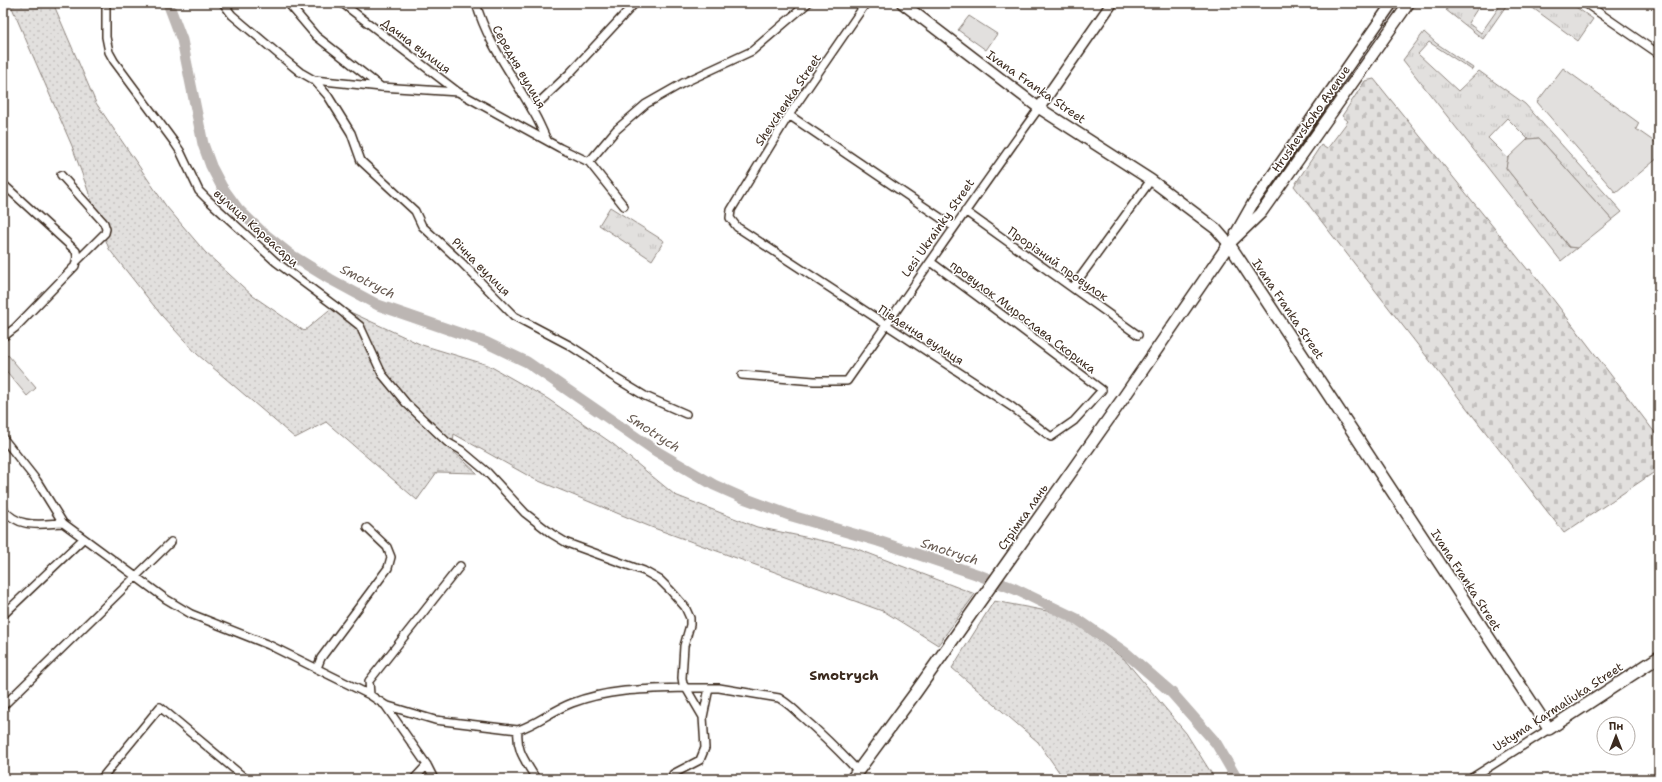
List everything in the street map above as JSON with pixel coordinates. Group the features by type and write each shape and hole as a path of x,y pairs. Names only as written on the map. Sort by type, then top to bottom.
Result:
{"main road":[{"name":"Ivana Franka Street","path":"902,3 1039,108 1151,180 1216,229 1229,244 1549,729"},
{"name":"Lesi Ukrainky Street","path":"1039,108 1112,3"},
{"name":"Hrushevskoho Avenue","path":"1124,397 1229,244 1253,203 1392,3"},
{"name":"Hrushevskoho Avenue","path":"1229,244 1261,213 1409,3"},
{"name":"Стрімка лань","path":"855,775 916,692 1124,397"},
{"name":"Ustyma Karmaliuka Street","path":"1549,729 1659,657"}],"street":[{"name":"вулиця Карвасари","path":"106,3 106,37 110,52 119,69 154,114 180,151 199,191 276,262 360,326 382,374 406,403 447,442 461,450 487,472 525,513 552,534 568,543 644,571 660,580 672,591 685,607 690,618 690,626 684,646 682,681 703,717"},
{"name":"Річна вулиця","path":"223,3 232,15 279,55 300,72 314,80 332,102 351,133 361,161 371,168 415,211 422,226 462,263 514,316 569,345 612,376 645,396 686,414"},
{"path":"288,3 316,36 381,87"},
{"name":"Дачна вулиця","path":"342,3 458,92"},
{"name":"Середня вулиця","path":"476,3 484,28 503,63 532,109 547,140"},
{"path":"532,109 570,73 635,3"},
{"path":"589,162 616,130 646,104 676,87 752,51 808,3"},
{"name":"Shevchenka Street","path":"731,210 789,115 866,3"},
{"path":"1585,3 1659,54"},
{"name":"Річна вулиця","path":"314,80 381,87 458,92"},
{"path":"458,92 589,162 624,206"},
{"name":"Lesi Ukrainky Street","path":"742,375 814,381 847,381 965,211 1039,108"},
{"path":"789,115 954,227"},
{"path":"3,337 15,328 105,233 106,229 104,223 61,175"},
{"path":"1073,287 1151,180"},
{"path":"3,184 76,252 77,261"},
{"name":"Південна вулиця","path":"731,210 730,218 737,227 1012,407 1051,437 1074,421 1102,390"},
{"name":"Прорізний провулок","path":"965,211 1138,335"},
{"name":"провулок Мирослава Скорика","path":"931,262 1102,390"},
{"path":"3,438 37,481 63,523 83,539 136,576 166,600 191,614 269,645 370,695 385,706 428,765 434,779"},
{"path":"3,509 7,514 27,525 63,523"},
{"path":"318,668 321,658 388,568 391,557 387,547 367,528"},
{"path":"3,615 83,539"},
{"path":"3,706 171,542"},
{"path":"370,695 369,681 460,566"},
{"path":"673,774 700,760 704,748 703,717 709,688"},
{"path":"385,706 435,720 518,730 527,728 563,707 586,699 632,689 719,688 746,694 768,696 785,702 834,746 855,775"},
{"path":"101,779 160,707 246,779"},
{"name":"Ustyma Karmaliuka Street","path":"1470,779 1549,729"},
{"path":"518,730 517,740 519,750 536,779"},
{"path":"414,779 428,765"}],"green space":[{"path":"10,3 53,3 96,103 166,206 205,252 253,296 304,331 335,305 422,345 488,365 548,399 613,444 675,495 757,527 852,547 975,594 938,645 885,612 651,527 534,479 454,434 452,450 477,473 437,472 417,500 326,422 295,438 197,354 162,316 109,249 72,146"},
{"path":"1444,3 1481,3 1468,23 1481,33 1502,3 1508,3 1483,39 1446,10 1448,8 1443,5"},
{"path":"1526,3 1570,3 1593,19 1578,41"},
{"path":"969,16 997,34 986,50 958,30"},
{"path":"1424,32 1436,43 1473,68 1472,70 1429,42 1418,54 1458,91 1479,71 1525,104 1622,212 1612,220 1539,138 1528,139 1507,118 1488,138 1508,158 1506,168 1569,247 1577,248 1561,261 1403,60"},
{"path":"1563,68 1639,123 1636,129 1659,145 1659,157 1616,193 1537,102"},
{"path":"1374,79 1528,270 1530,269 1659,438 1659,469 1564,533 1294,186 1321,145 1327,149 1348,121 1342,116 1365,81"},
{"path":"1539,138 1612,220 1577,248 1569,247 1506,168 1508,158 1528,139"},
{"path":"610,207 664,241 652,260 599,225"},
{"path":"8,355 36,388 27,396 3,367 3,359"},
{"path":"994,601 1063,614 1124,659 1186,733 1215,779 1064,779 1038,742 952,668"}],"waterway":[{"name":"Smotrych","path":"168,3 182,40 203,144 211,166 222,187 238,209 261,231 291,255 330,279 378,305 485,342 527,362 656,451 714,485 792,516 878,541 976,574 1015,589 1077,619 1126,653 1172,693 1216,743 1237,779"}],"district":[{"name":"Smotrych","path":"844,675"}]}
